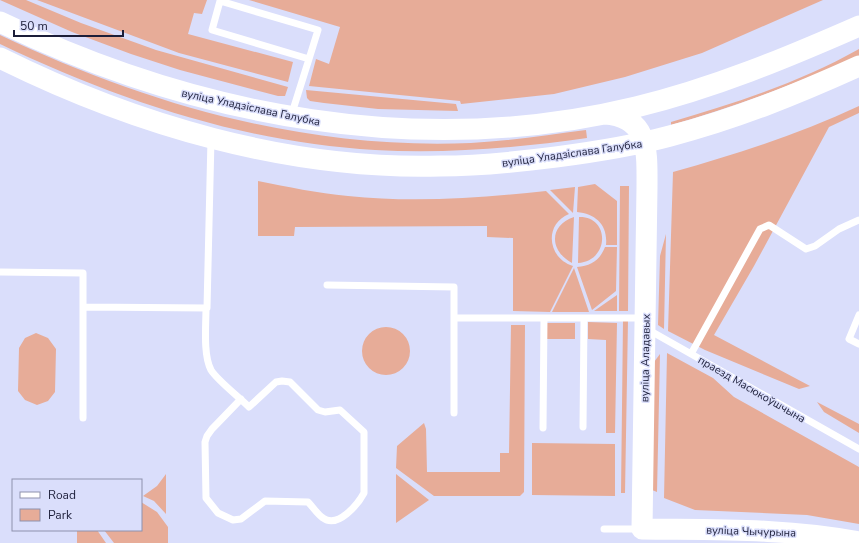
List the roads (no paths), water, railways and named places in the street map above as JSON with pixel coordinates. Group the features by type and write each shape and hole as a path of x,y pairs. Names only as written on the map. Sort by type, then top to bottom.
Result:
{"main road":[{"name":"вуліца Уладзіслава Галубка","path":"0,22 69,53 149,83 217,102 290,118 382,129 451,129 529,125 604,114 659,101 756,70 859,26"},
{"name":"вуліца Уладзіслава Галубка","path":"0,58 57,86 99,102 155,121 211,137 314,158 413,166 474,165 512,162 606,150 641,139 734,117 806,90 859,66"},
{"name":"вуліца Аладавых","path":"642,529 646,323 644,178 641,139 649,110 659,101"},
{"path":"604,114 619,116 641,139"},
{"path":"606,150 628,159 644,178"},
{"name":"вуліца Чычурына","path":"642,529 792,532 859,542"}],"lane":[{"path":"290,118 318,30 220,1 212,30 309,58"},
{"path":"211,137 206,308 208,362 212,371 241,399 249,407 276,382 282,380 290,382 318,410 325,412 340,410 364,432 364,493 362,498 342,518 336,520 324,518 308,502 265,501 241,519 233,520 218,513 206,498 205,442 212,429 241,399"},
{"path":"691,354 760,229 769,225 806,249 815,246 839,229 859,220"},
{"path":"0,272 83,272 83,418"},
{"path":"327,285 454,287 454,413"},
{"path":"84,307 206,308"},
{"path":"859,315 849,340 859,344"},
{"path":"454,318 584,319 646,323"},
{"path":"543,428 544,318"},
{"path":"583,427 584,319"},
{"name":"праезд Масюкоўшчына","path":"646,323 691,354 859,450"},
{"path":"604,529 642,529"}]}
